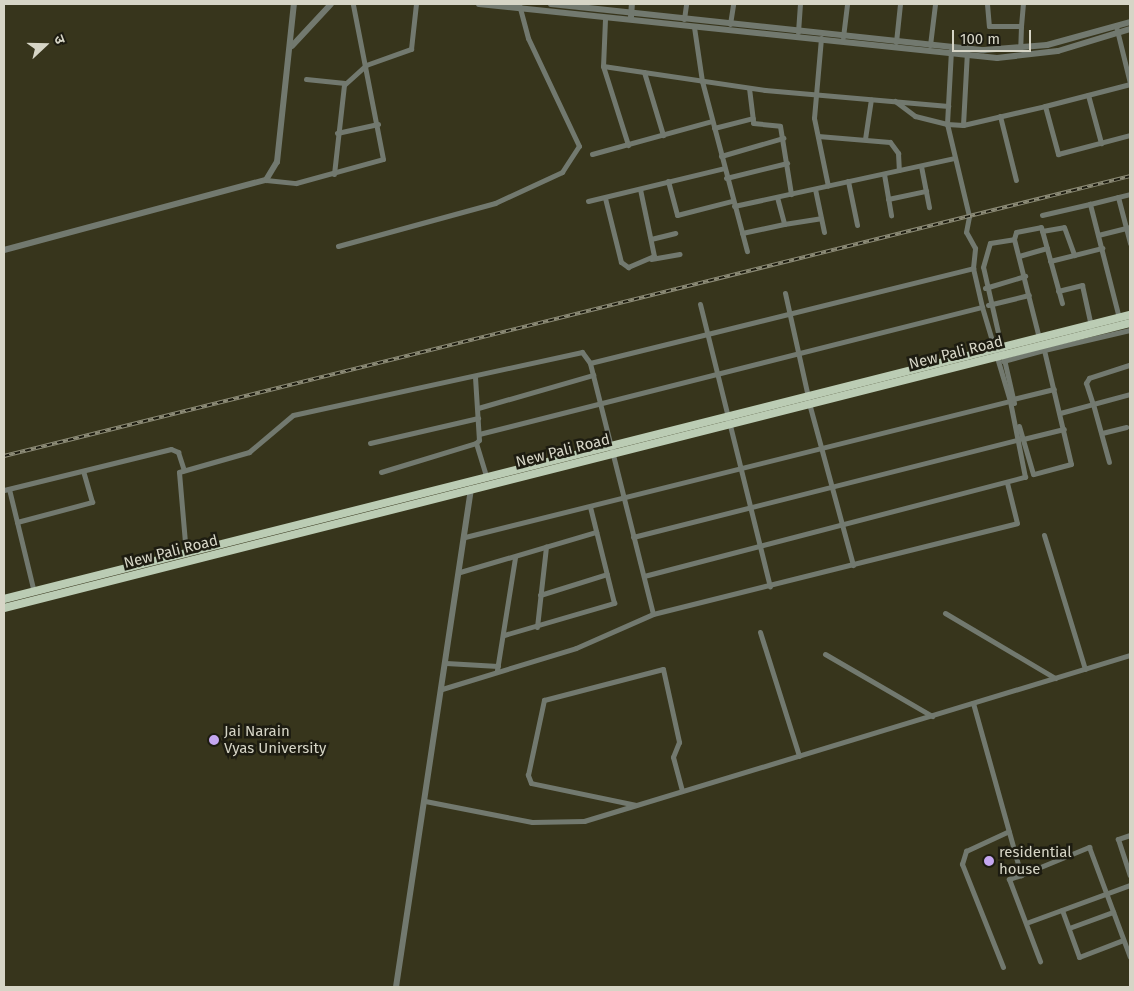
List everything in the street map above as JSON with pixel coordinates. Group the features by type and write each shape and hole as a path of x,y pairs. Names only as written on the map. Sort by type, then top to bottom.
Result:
{"highway":[{"name":"New Pali Road","path":"999,354 1039,338 1130,316"},
{"name":"New Pali Road","path":"4,608 471,489 611,449 729,419 1130,323"},
{"name":"New Pali Road","path":"4,599 486,476 611,449"}],"street":[{"path":"4,250 248,189 266,180 277,162 294,4"},
{"path":"290,50 308,24 331,4"},
{"path":"266,180 296,183 383,159 378,124 353,4"},
{"path":"334,174 337,133 345,83 366,65 411,49 416,4"},
{"path":"479,4 519,6 605,19 631,17 684,19 798,32 821,38"},
{"path":"551,4 694,27 951,51 968,49 1020,49 1117,29 1130,29"},
{"path":"631,17 632,4"},
{"path":"684,19 686,4"},
{"path":"730,24 732,4"},
{"path":"798,32 800,4"},
{"path":"843,40 847,4"},
{"path":"896,42 900,4"},
{"path":"930,45 935,4"},
{"path":"987,4 989,26 1020,26"},
{"path":"1020,49 1020,26 1023,4"},
{"path":"338,246 495,203 562,172 579,146 528,38 519,6"},
{"path":"605,19 603,66 628,145"},
{"path":"843,40 930,45 967,57 1046,54 1117,29 1130,22"},
{"path":"694,27 702,82 747,252"},
{"path":"895,101 915,116 947,124 963,124 1045,106 1130,83 1117,29"},
{"path":"821,38 816,96 818,136 828,186"},
{"path":"963,124 968,49"},
{"path":"951,51 947,124 969,216 966,232 975,248 973,268 982,307 999,354 1011,400"},
{"path":"603,66 702,82 816,96 948,106"},
{"path":"644,72 663,135"},
{"path":"306,79 345,83"},
{"path":"749,88 753,123 780,126 791,194"},
{"path":"1088,95 1101,143"},
{"path":"865,139 871,99"},
{"path":"1045,106 1058,154 1130,135"},
{"path":"1000,116 1016,180"},
{"path":"714,128 753,118"},
{"path":"592,154 712,121"},
{"path":"337,133 378,124"},
{"path":"818,136 865,139 894,144 899,170"},
{"path":"721,156 783,138"},
{"path":"668,181 677,214 777,197 954,158"},
{"path":"726,178 786,163"},
{"path":"921,166 929,206"},
{"path":"588,201 724,168"},
{"path":"884,174 891,214"},
{"path":"848,182 857,225"},
{"path":"815,188 824,232"},
{"path":"640,189 651,239 651,259"},
{"path":"888,199 926,191"},
{"path":"1042,215 1130,194"},
{"path":"777,197 784,224"},
{"path":"1118,197 1128,228 1130,243"},
{"path":"605,198 623,266 680,254"},
{"path":"1090,204 1119,318"},
{"path":"742,233 821,218"},
{"path":"1044,350 1071,464 1040,473 1030,470 999,354 985,288 987,246 1014,239 1019,230 1038,225 1042,231 1062,303"},
{"path":"1042,231 1064,227 1074,255"},
{"path":"1098,235 1128,228"},
{"path":"651,239 675,233"},
{"path":"1014,239 1020,256 1039,338"},
{"path":"1020,256 1047,248"},
{"path":"1050,261 1102,248"},
{"path":"590,363 973,268"},
{"path":"985,288 1024,276"},
{"path":"1058,291 1081,284 1091,326"},
{"path":"785,293 796,354 853,565"},
{"path":"988,305 1029,295"},
{"path":"700,304 770,586"},
{"path":"479,434 599,402 982,307"},
{"path":"999,354 1044,350 1130,330"},
{"path":"186,554 177,478 184,470 249,452 293,415 308,408 474,377 582,352 590,363 653,614"},
{"path":"1109,462 1088,379 1129,365"},
{"path":"478,408 593,375"},
{"path":"474,377 479,434 476,443 486,476"},
{"path":"465,537 742,469 1054,389"},
{"path":"1060,413 1130,394"},
{"path":"370,443 478,418"},
{"path":"1102,433 1126,427"},
{"path":"634,537 750,507 832,489 1021,439 1064,430"},
{"path":"644,576 1007,483 1026,475 1021,439"},
{"path":"381,472 476,443"},
{"path":"34,592 17,522 6,489 171,449 178,452 184,470"},
{"path":"17,522 92,502 83,471"},
{"path":"442,689 498,668 576,648 653,614 1016,523 1007,483"},
{"path":"396,987 471,489"},
{"path":"504,635 611,605 614,599 590,507"},
{"path":"460,572 596,532"},
{"path":"1044,535 1085,669"},
{"path":"537,627 546,547"},
{"path":"498,668 515,557"},
{"path":"540,594 607,574"},
{"path":"945,613 1055,678"},
{"path":"760,632 799,756"},
{"path":"825,654 932,716"},
{"path":"425,801 544,824 584,821 1130,655"},
{"path":"446,663 498,668"},
{"path":"636,806 531,783 528,775 544,700 663,669 679,742 672,758 682,791"},
{"path":"973,703 1021,875"},
{"path":"1003,967 962,864 966,851 1009,831"},
{"path":"1130,835 1118,839 1130,875"},
{"path":"1040,961 1010,880 1088,847 1130,957"},
{"path":"1026,923 1130,885"},
{"path":"1062,910 1079,957 1124,940"},
{"path":"1069,928 1113,912"}],"railway":[{"path":"4,456 1130,176"}],"place":[{"name":"Jai Narain Vyas University","path":"214,740"},
{"name":"residential house","path":"989,861"}]}
